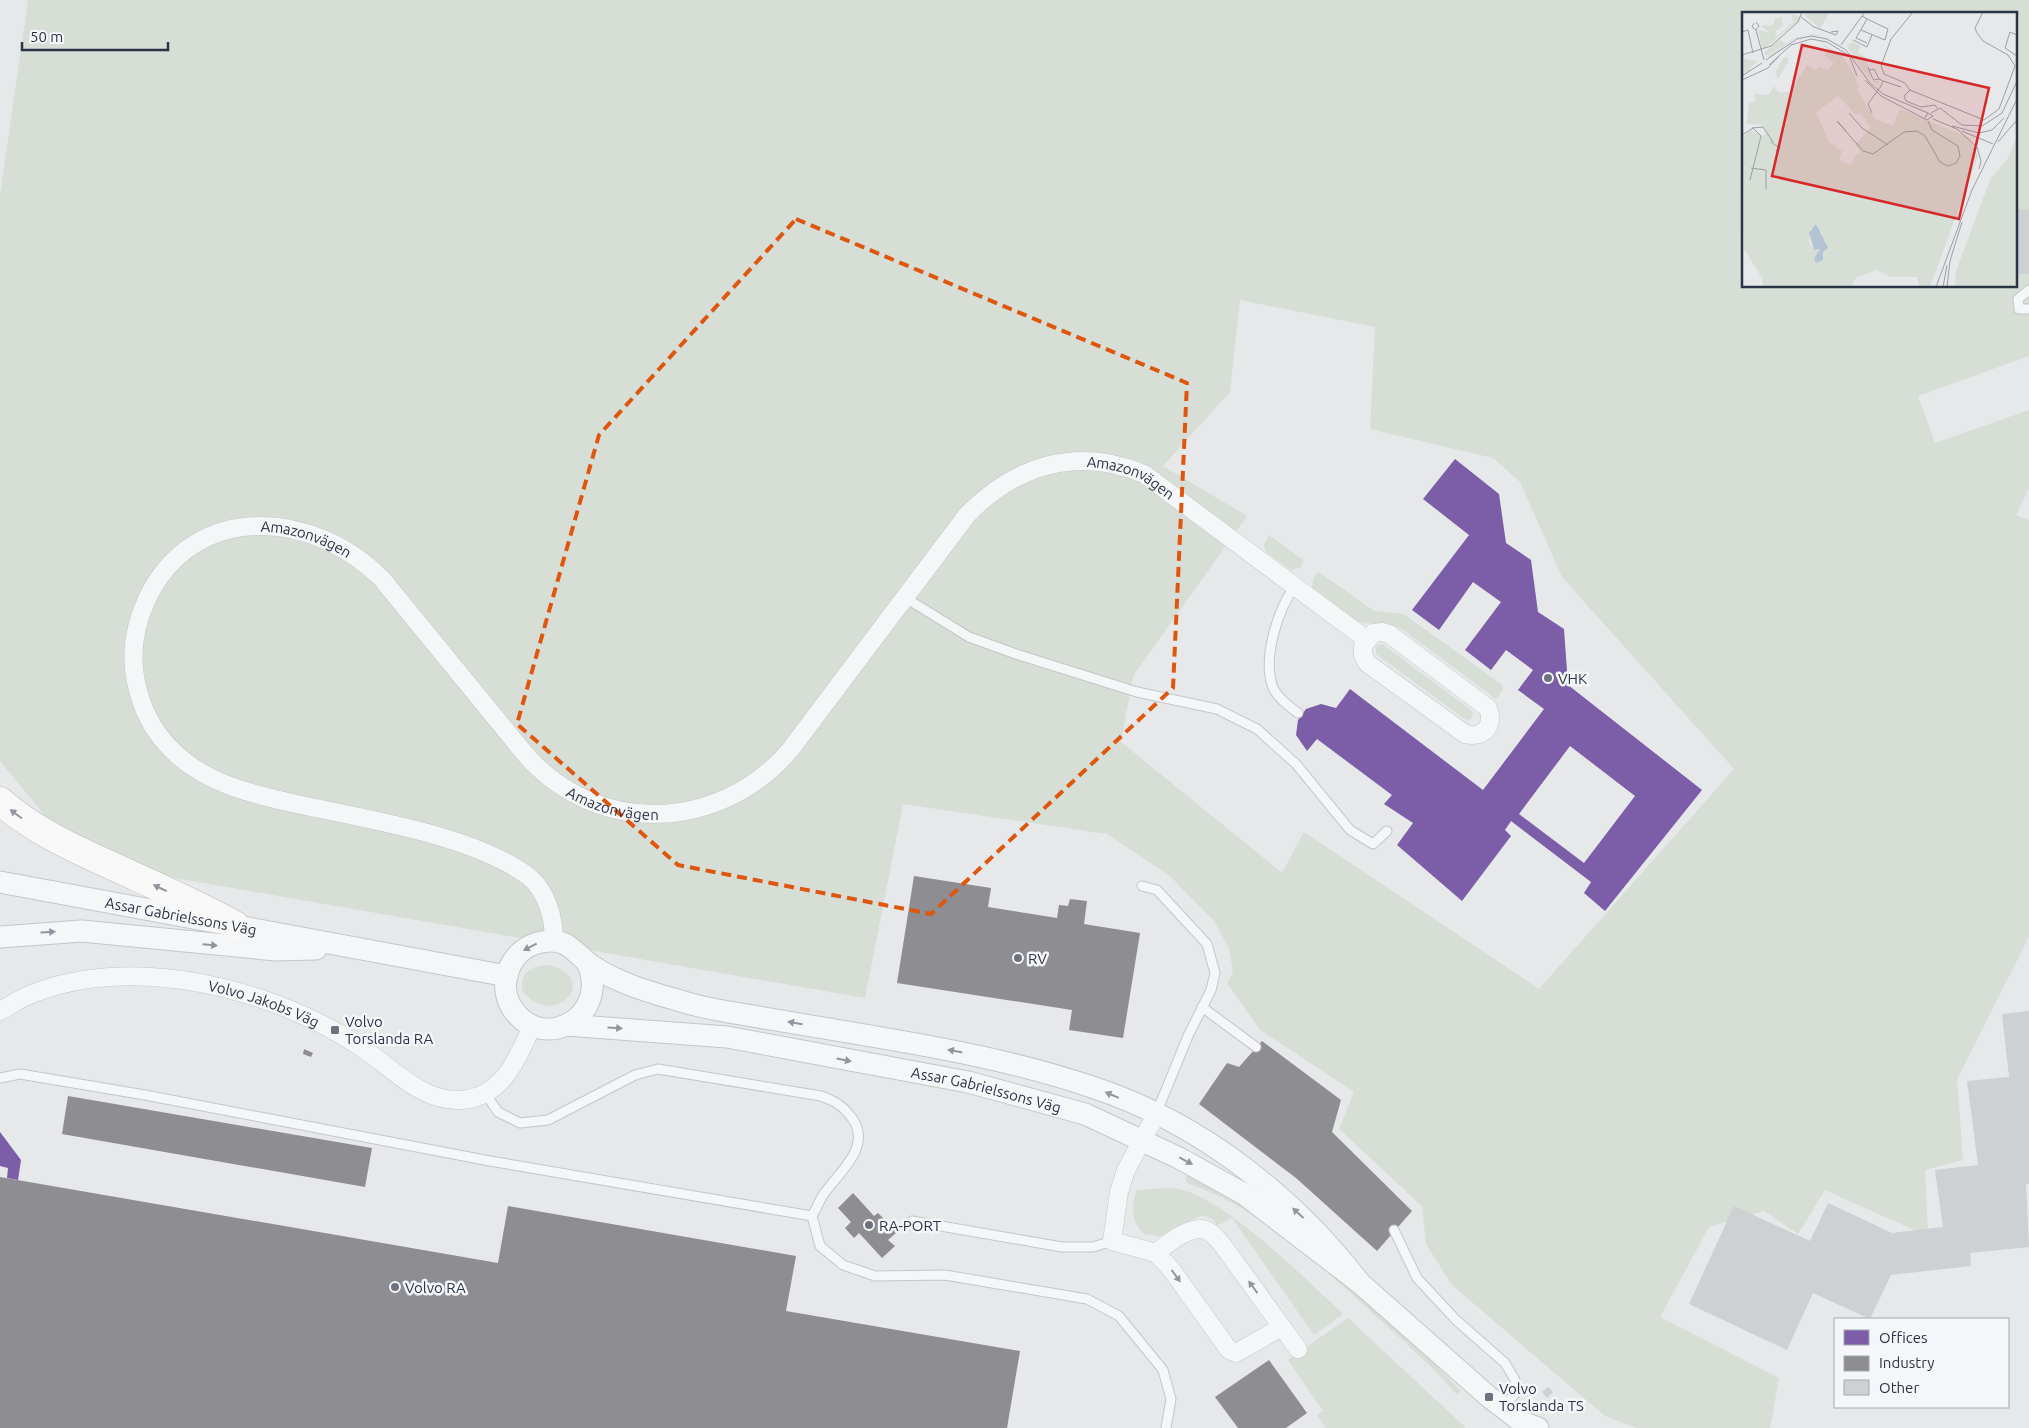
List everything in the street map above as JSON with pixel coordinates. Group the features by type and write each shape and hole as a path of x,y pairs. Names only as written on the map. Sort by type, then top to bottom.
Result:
{"highway":[{"path":"0,801 14,814 65,845 208,910 235,925"}],"street":[{"name":"Amazonvägen","path":"554,941 554,927 550,910 539,889 528,877 489,855 435,835 245,792 209,777 179,757 157,732 144,710 137,688 133,659 140,614 152,588 166,570 199,543 214,535 240,527 282,526 310,533 333,542 356,556 382,579 525,754 549,778 571,792 596,804 628,812 646,814 678,813 715,804 746,789 766,775 790,750 952,532 994,490 1031,470 1068,462 1085,461 1125,468 1152,479 1367,640"},
{"path":"1382,632 1389,634 1488,708 1491,724 1481,735 1465,734 1367,663 1363,654 1363,646 1367,640 1373,633 1382,632"},
{"name":"Assar Gabrielssons Väg","path":"0,882 506,976"},
{"name":"Assar Gabrielssons Väg","path":"0,937 82,931 276,950 362,948"},
{"path":"554,941 570,946 587,962 593,980 591,999 581,1015 566,1025 552,1028 532,1026 519,1016 510,1005 506,991 506,976 510,966 524,950 533,944 554,941"},
{"name":"Assar Gabrielssons Väg","path":"587,962 617,980 694,1005 955,1050 1017,1064 1095,1088 1156,1115 1198,1137 1256,1177 1332,1247 1360,1283"},
{"name":"Volvo Jakobs Väg","path":"0,1010 33,993 66,984 134,976 189,981 244,993 291,1009 335,1030 374,1055 426,1094 459,1100 477,1098 498,1086 507,1076 532,1026"},
{"name":"Assar Gabrielssons Väg","path":"566,1025 727,1037 968,1082 1085,1114 1142,1139 1244,1194 1360,1283 1502,1407 1529,1426"},
{"path":"1156,1115 1142,1139 1118,1192 1112,1241 1156,1252 1171,1269 1230,1350 1236,1353 1282,1327"},
{"path":"1156,1252 1186,1233 1202,1229 1209,1232 1221,1243 1298,1350"}],"lane":[{"path":"2029,290 2018,300 2019,309 2029,309"},
{"path":"1296,586 1279,612 1270,662 1272,686 1283,700 1298,713"},
{"path":"904,597 969,637 1016,654 1137,692 1217,709 1257,729 1288,756 1350,830 1373,844 1387,831"},
{"path":"1142,886 1158,890 1207,944 1215,973 1210,990 1156,1115"},
{"path":"1202,1007 1256,1047"},
{"path":"485,1093 498,1112 520,1123 548,1120 635,1075 658,1069 821,1096 838,1102 858,1126 859,1143 848,1165 824,1195 812,1216 820,1246 843,1265 875,1276 945,1275 1087,1299 1119,1316 1163,1370 1171,1398 1166,1428"},
{"path":"0,1078 20,1074 145,1095 490,1161 812,1216"},
{"path":"912,1221 1062,1247 1093,1247 1112,1241"},
{"path":"1394,1230 1417,1278 1456,1320 1505,1363 1515,1380 1516,1393 1502,1407"}],"highlighted area":[{"path":"796,219 1187,383 1173,688 931,914 678,865 517,724 599,435"}],"shaded area":[{"path":"28,0 2029,0 2029,356 1918,396 1935,443 2029,410 2029,489 2016,515 2029,520 2029,937 1957,1079 1963,1160 1925,1170 1928,1231 1914,1230 1825,1190 1798,1234 1764,1211 1709,1227 1660,1317 1779,1378 1770,1428 1637,1428 1605,1416 1452,1285 1426,1244 1422,1206 1339,1129 1354,1092 1260,1030 1227,983 1233,972 1229,948 1214,921 1170,876 1107,834 903,804 865,998 83,862 0,761 0,195","holes":["1240,300 1375,327 1370,429 1493,458 1520,482 1562,577 1734,769 1539,989 1304,832 1282,873 1121,742 1133,676 1247,516 1163,466 1230,392"]},
{"path":"1269,535 1303,560 1301,567 1291,570 1266,552 1264,545"},
{"path":"1319,572 1374,611 1404,614 1502,685 1503,689 1496,699 1402,629 1388,624 1364,623 1353,619 1312,588 1313,578"},
{"path":"1382,644 1471,710 1473,714 1471,719 1466,720 1376,654 1376,646"},
{"path":"548,965 564,971 572,980 572,989 568,998 559,1004 548,1006 535,1002 523,992 522,980 531,969"},
{"path":"1190,1171 1297,1240 1410,1339 1461,1391 1457,1395 1409,1346 1335,1279 1289,1241 1240,1207 1187,1183 1186,1179"},
{"path":"1168,1188 1188,1192 1210,1202 1235,1219 1260,1238 1343,1314 1314,1335 1232,1218 1217,1226 1214,1220 1203,1215 1187,1222 1164,1237 1144,1234 1136,1224 1133,1213 1133,1202 1137,1190"},
{"path":"1348,1318 1466,1428 1326,1428 1317,1415 1323,1411 1288,1360"}],"building: Offices":[{"name":"VHK","path":"1455,459 1499,494 1506,543 1531,560 1538,612 1564,629 1568,685 1702,790 1605,911 1584,893 1591,882 1511,821 1505,830 1511,836 1462,901 1397,845 1413,823 1384,804 1392,795 1317,739 1307,751 1296,735 1298,720 1306,709 1321,704 1336,708 1350,689 1483,790 1544,709 1518,690 1533,670 1506,650 1491,670 1465,650 1501,602 1473,582 1439,630 1412,610 1469,535 1423,499","holes":["1570,746 1635,796 1584,863 1519,814"]},
{"path":"0,1132 21,1160 18,1180 7,1178 8,1168 0,1166"}],"building: Industry":[{"name":"RV","path":"914,876 991,888 988,907 1057,918 1059,905 1068,906 1070,899 1087,901 1084,924 1140,933 1123,1038 1069,1030 1072,1010 897,983"},
{"path":"1262,1041 1341,1100 1332,1132 1412,1211 1377,1251 1296,1178 1199,1104 1227,1063 1239,1067"},
{"path":"304,1049 313,1053 311,1057 303,1054"},
{"path":"68,1096 372,1148 365,1187 62,1134"},
{"name":"Volvo RA","path":"0,1177 498,1263 508,1206 796,1256 786,1311 1020,1351 1007,1428 0,1428"},
{"name":"RA-PORT","path":"853,1193 874,1216 878,1213 897,1232 888,1240 895,1246 882,1258 859,1233 854,1238 845,1228 851,1222 838,1208"},
{"path":"1269,1360 1307,1413 1286,1428 1238,1428 1215,1397"}],"building: Other":[{"path":"2016,210 2029,210 2029,274 2016,274"},
{"path":"2029,1011 2029,1184 2026,1184 2029,1247 1970,1253 1971,1266 1891,1275 1870,1318 1813,1293 1787,1350 1689,1304 1734,1206 1810,1241 1828,1203 1892,1233 1943,1227 1935,1170 1978,1165 1967,1081 2009,1077 2002,1014"},
{"path":"1548,1387 1553,1392 1547,1398 1542,1392"}],"place":[{"name":"VHK","path":"1548,678"},
{"name":"RV","path":"1018,958"},
{"name":"Volvo Torslanda RA","path":"335,1030"},
{"name":"RA-PORT","path":"869,1225"},
{"name":"Volvo RA","path":"395,1287"},
{"name":"Volvo Torslanda TS","path":"1489,1397"}]}
